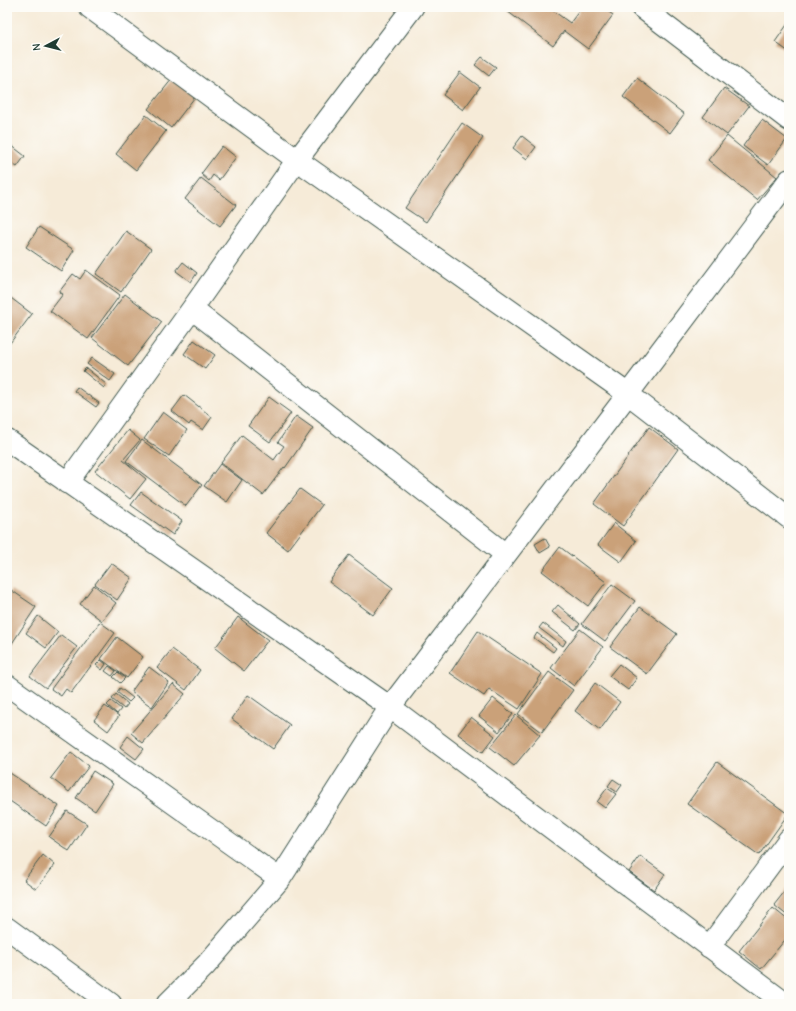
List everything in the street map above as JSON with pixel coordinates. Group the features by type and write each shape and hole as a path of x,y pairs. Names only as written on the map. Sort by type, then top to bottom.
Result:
{"street":[{"path":"89,7 297,160 628,394 789,518"},
{"path":"67,483 297,160 413,7"},
{"path":"642,7 789,120"},
{"path":"167,1004 206,965 280,879 390,707 789,180"},
{"path":"192,309 505,554"},
{"path":"7,440 390,707 786,1004"},
{"path":"7,685 280,879"},
{"path":"709,947 789,839"},
{"path":"7,928 111,1004"}],"building":[{"path":"510,7 548,7 570,23 582,7 602,7 613,15 588,49 564,31 553,46 507,11"},
{"path":"789,22 789,52 775,42"},
{"path":"482,57 496,67 489,76 475,65"},
{"path":"460,72 480,87 463,110 443,95"},
{"path":"176,74 198,93 171,128 148,109"},
{"path":"637,78 684,114 670,133 623,97"},
{"path":"724,88 749,106 727,135 703,117"},
{"path":"146,115 166,131 136,170 116,154"},
{"path":"762,120 787,139 768,165 743,146"},
{"path":"462,123 483,138 426,222 405,208"},
{"path":"522,136 536,147 527,159 513,148"},
{"path":"727,136 777,177 757,200 708,160"},
{"path":"7,142 25,156 17,167 7,160"},
{"path":"222,146 236,157 219,180 213,175 209,181 201,174"},
{"path":"201,178 236,205 220,226 185,199"},
{"path":"39,227 74,250 61,271 26,247"},
{"path":"126,231 151,249 121,292 96,274"},
{"path":"183,262 197,273 191,282 176,271"},
{"path":"86,270 120,295 88,339 50,311 63,294 59,292 73,274 80,279"},
{"path":"125,294 162,322 128,366 92,338"},
{"path":"7,295 32,314 7,347"},
{"path":"194,340 215,355 205,369 184,354"},
{"path":"92,358 115,374 110,381 87,364"},
{"path":"86,368 106,384 104,388 83,371"},
{"path":"77,387 99,403 96,407 74,391"},
{"path":"184,395 212,417 203,430 191,422 189,425 172,411"},
{"path":"269,397 291,413 270,442 248,426"},
{"path":"163,412 187,430 169,456 144,439"},
{"path":"296,416 313,428 285,468 284,467 263,495 221,463 242,435 274,460 284,446 278,442"},
{"path":"649,427 678,449 623,526 594,504"},
{"path":"128,430 140,440 123,460 146,479 130,499 95,471"},
{"path":"142,440 202,485 186,506 126,461"},
{"path":"220,464 242,480 227,502 204,486"},
{"path":"300,489 322,505 288,550 266,533"},
{"path":"141,492 182,521 173,535 131,505"},
{"path":"614,523 636,541 621,562 598,545"},
{"path":"545,538 550,547 540,553 535,544"},
{"path":"560,547 606,582 588,606 542,571"},
{"path":"349,555 393,588 373,615 329,582"},
{"path":"111,563 132,578 117,600 95,584"},
{"path":"612,584 635,601 605,641 582,624"},
{"path":"94,585 116,603 102,621 80,604"},
{"path":"11,590 36,607 7,651 7,597"},
{"path":"558,605 580,624 575,630 552,612"},
{"path":"640,607 677,634 647,674 610,647"},
{"path":"38,616 58,632 46,648 26,633"},
{"path":"238,617 268,640 244,671 215,648"},
{"path":"100,622 115,633 71,693 66,689 61,696 51,689"},
{"path":"543,623 566,641 563,646 539,628"},
{"path":"580,629 603,647 574,686 551,668"},
{"path":"478,631 542,674 519,709 489,689 484,696 450,673"},
{"path":"537,633 556,648 553,652 534,638"},
{"path":"61,635 77,647 46,688 30,676"},
{"path":"117,637 143,657 127,678 101,659"},
{"path":"172,649 200,670 186,690 157,668"},
{"path":"101,660 106,664 102,670 96,665"},
{"path":"619,664 637,678 628,690 609,676"},
{"path":"109,666 116,671 112,676 105,671"},
{"path":"149,667 169,682 152,707 131,692"},
{"path":"118,672 125,678 120,683 113,677"},
{"path":"549,672 573,690 542,732 518,714"},
{"path":"595,683 620,702 600,730 575,711"},
{"path":"173,684 185,694 143,743 131,733"},
{"path":"120,688 133,698 129,702 117,692"},
{"path":"116,694 128,704 124,709 112,699"},
{"path":"248,695 290,725 273,749 232,719"},
{"path":"493,698 513,714 499,732 479,716"},
{"path":"111,701 121,709 117,714 107,705"},
{"path":"105,706 119,716 108,731 94,720"},
{"path":"516,715 540,735 514,766 490,747"},
{"path":"471,717 495,736 483,752 458,734"},
{"path":"128,736 144,749 136,759 120,747"},
{"path":"71,752 89,766 69,792 51,778"},
{"path":"717,762 788,814 759,855 687,804"},
{"path":"7,771 59,806 46,826 7,799"},
{"path":"93,771 113,784 95,811 76,798"},
{"path":"613,779 622,785 617,792 608,786"},
{"path":"607,788 616,794 605,808 597,802"},
{"path":"67,811 87,824 69,851 49,837"},
{"path":"43,855 55,865 36,889 24,880"},
{"path":"640,856 665,874 654,890 629,872"},
{"path":"789,886 789,917 774,905"},
{"path":"773,908 789,921 789,935 761,969 739,951"}]}
